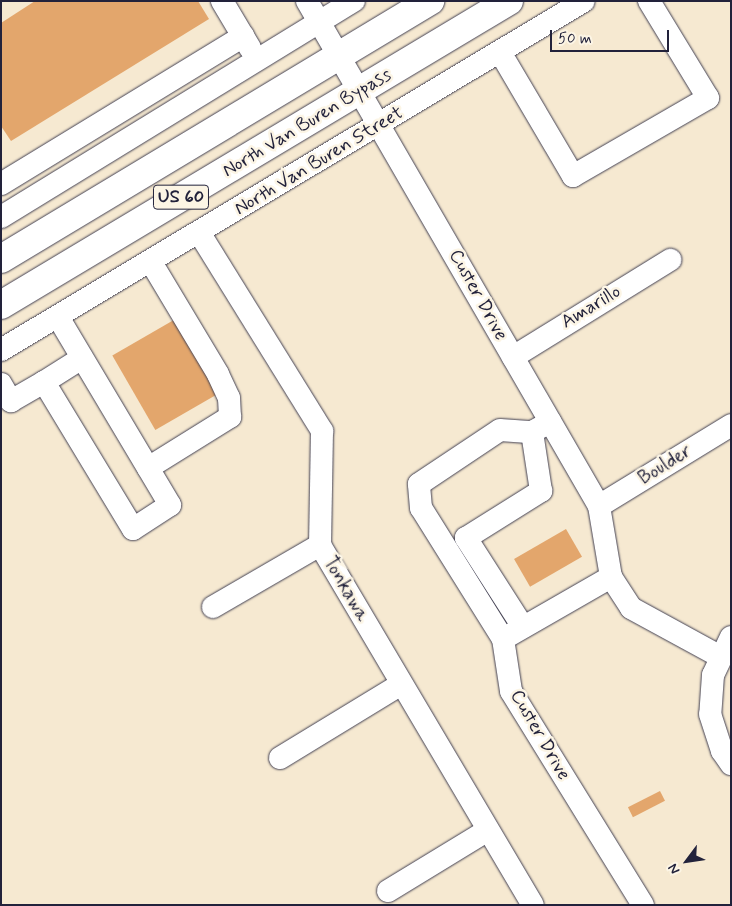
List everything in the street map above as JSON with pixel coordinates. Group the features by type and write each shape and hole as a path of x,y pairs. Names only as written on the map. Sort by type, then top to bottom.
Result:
{"main road":[{"name":"US 60","path":"1,259 430,1"},
{"name":"North Van Buren Bypass","path":"1,305 509,1"}],"street":[{"path":"222,1 257,59"},
{"name":"Custer Drive","path":"307,1 381,123 513,357 541,427 598,506 611,577 631,608 719,656"},
{"path":"1,217 354,1"},
{"name":"North Van Buren Street","path":"1,350 200,234 584,1"},
{"path":"500,52 573,176 708,98 649,1"},
{"path":"1,184 243,36"},
{"path":"140,99 154,123"},
{"name":"Tonkawa","path":"200,234 322,431 320,545 533,905"},
{"name":"Amarillo","path":"513,357 670,260"},
{"path":"148,468 230,417 229,398 218,374 151,262"},
{"path":"44,382 133,529 170,505 58,317"},
{"path":"1,384 11,401 82,358"},
{"name":"Boulder","path":"598,506 731,425"},
{"path":"446,550 541,491 541,427 500,430 419,484 421,508 446,550 503,639 611,577"},
{"path":"466,538 523,627"},
{"path":"213,607 320,545"},
{"path":"731,637 719,656 713,675 710,714 722,751 731,764"},
{"name":"Custer Drive","path":"503,639 511,691 643,905"},
{"path":"280,758 401,684"},
{"path":"388,891 488,830"}],"building":[{"path":"35,1 198,1 209,19 11,141 1,126 1,23"},
{"path":"179,317 222,391 155,430 112,356"},
{"path":"566,529 582,557 530,587 514,559"},
{"path":"660,791 665,801 633,817 628,807"}]}
